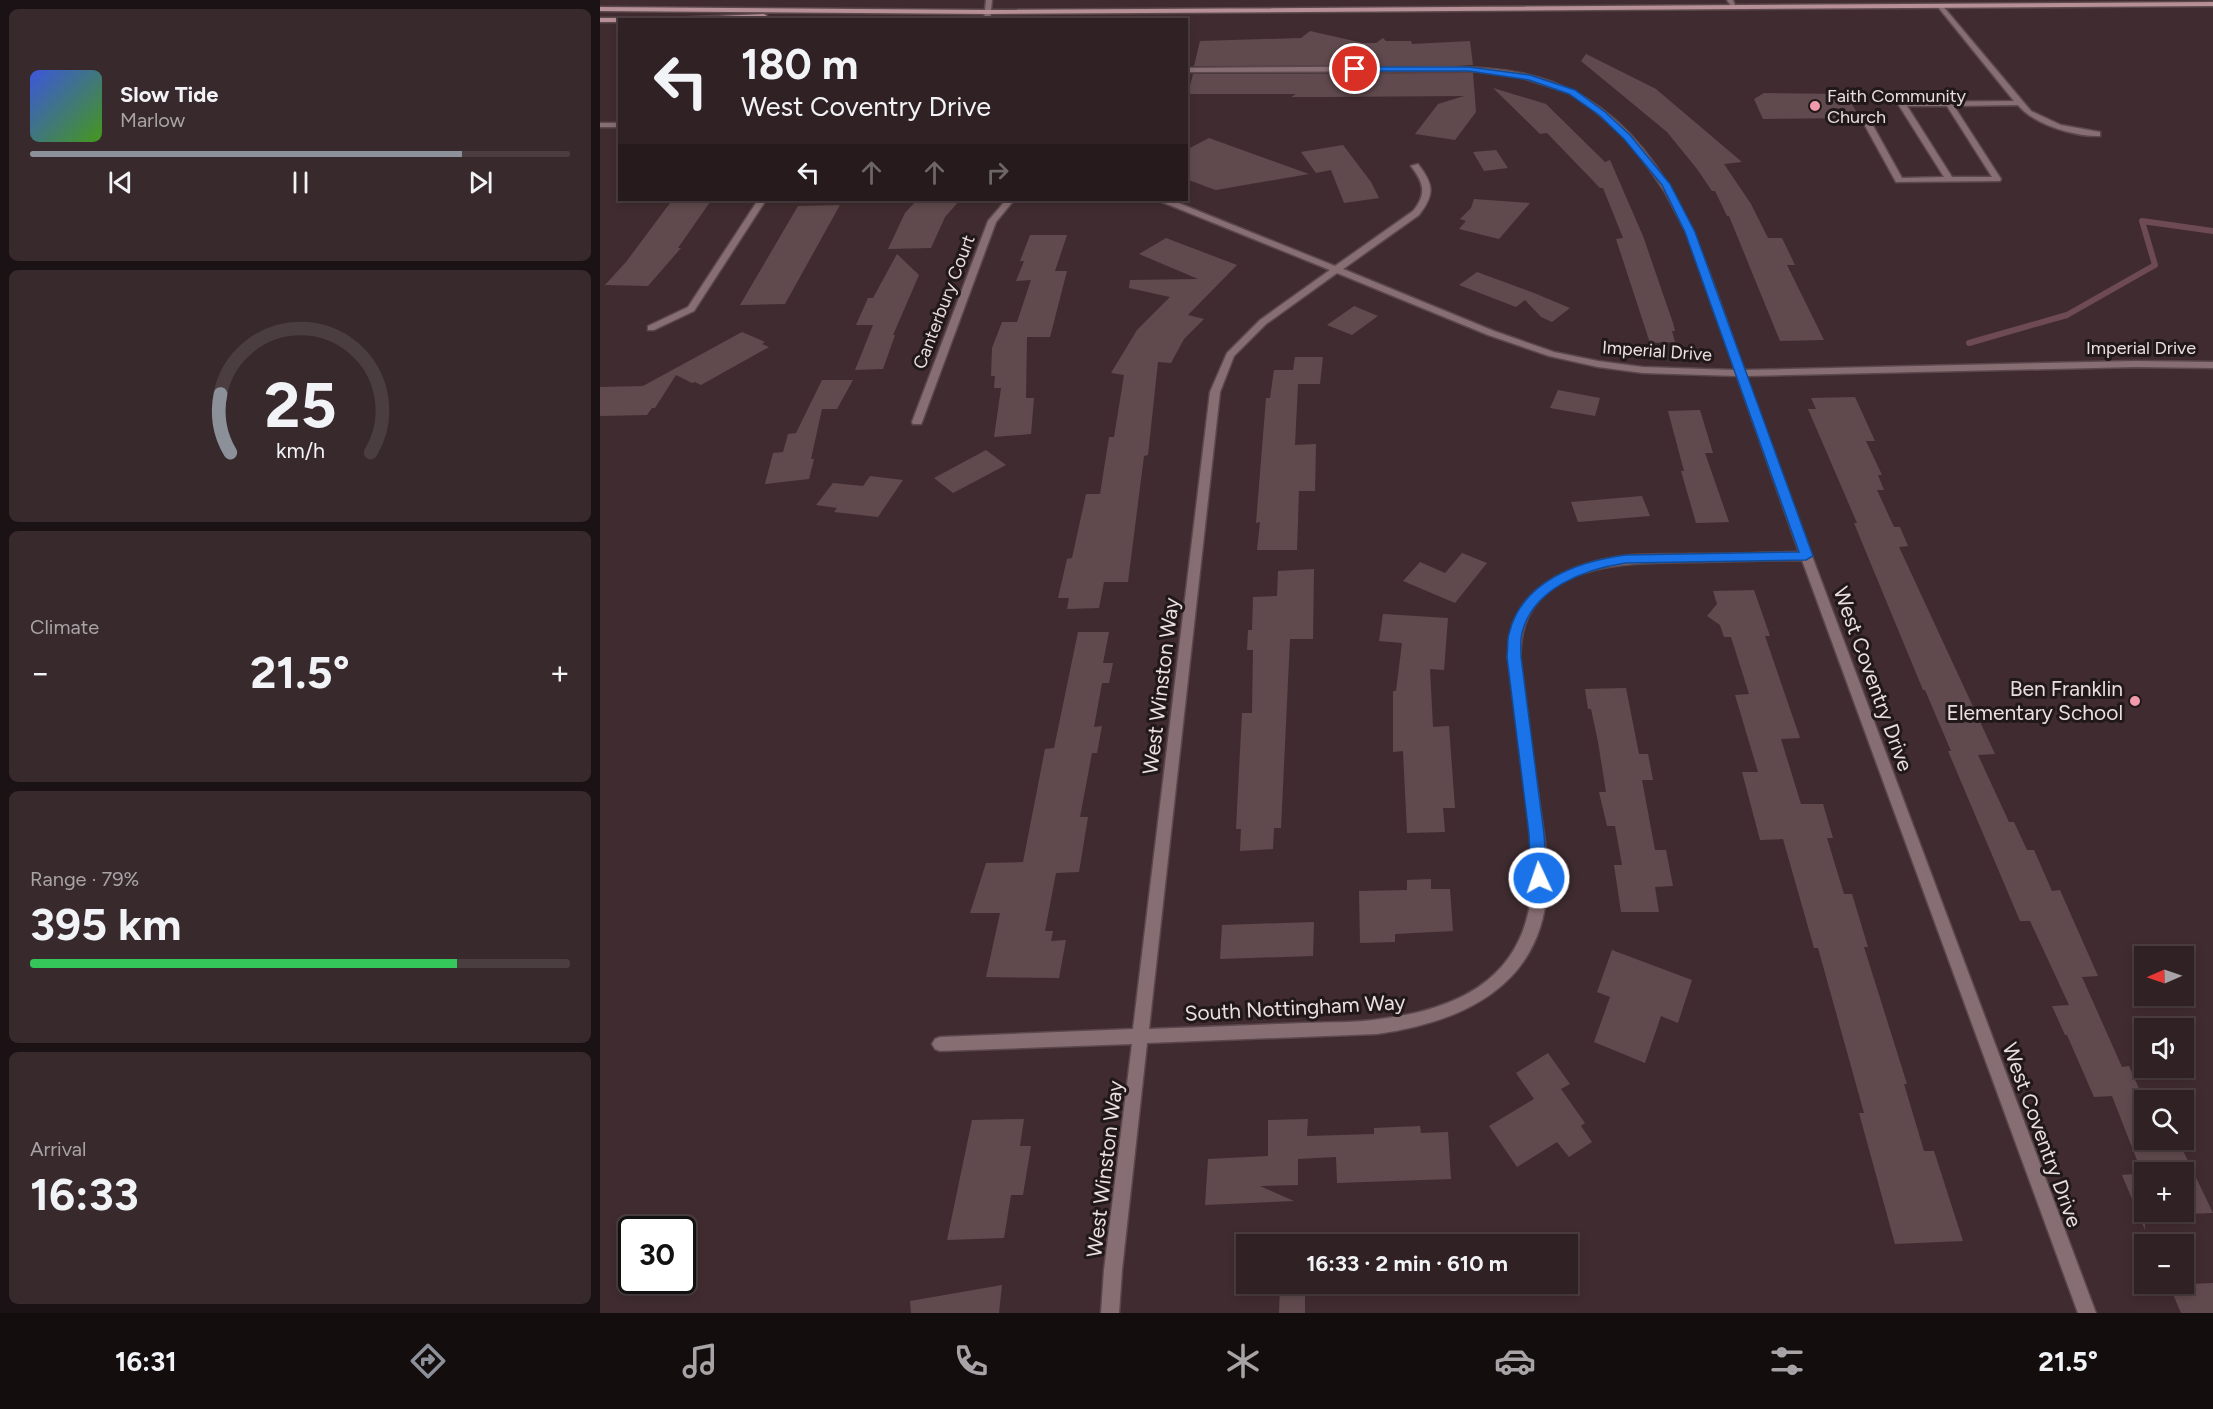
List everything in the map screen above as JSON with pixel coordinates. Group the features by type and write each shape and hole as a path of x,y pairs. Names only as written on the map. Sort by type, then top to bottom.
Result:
{"main road":[{"path":"600,9 742,9 987,16 1732,4 1941,6 2213,4"},
{"path":"740,18 822,12"},
{"path":"600,20 618,20"}],"street":[{"path":"987,16 989,0"},
{"path":"1941,6 2028,113 2040,120 2074,131 2097,134"},
{"name":"West Coventry Drive","path":"1188,70 1469,69 1516,74 1572,92 1602,114 1627,137 1666,184 1690,232 1806,556 2087,1313"},
{"path":"1949,179 1902,104 2019,103"},
{"path":"1867,122 1899,180 1997,179 1949,104"},
{"path":"600,125 618,125"},
{"name":"West Winston Way","path":"1110,1313 1215,392 1230,355 1263,322 1416,213 1423,204 1428,188 1425,177 1415,166"},
{"path":"651,328 691,309 761,201"},
{"name":"Canterbury Court","path":"917,422 992,221 1009,201"},
{"name":"Imperial Drive","path":"1167,201 1491,333 1552,354 1643,370 1741,373 2135,364 2213,365"},
{"name":"South Nottingham Way","path":"940,1044 1401,1025 1448,1013 1488,991 1518,959 1535,921 1539,899 1537,834 1514,657 1515,633 1528,606 1551,584 1582,568 1604,562 1626,559 1806,556"}],"building":[{"path":"1310,31 1363,43 1376,43 1383,38 1386,41 1411,41 1412,44 1470,41 1473,65 1194,66 1200,41 1301,38"},
{"path":"1586,54 1656,89 1742,162 1724,164 1751,204 1768,238 1782,238 1795,265 1787,265 1824,340 1780,341 1729,216 1715,191 1712,191 1667,132 1581,61"},
{"path":"1473,73 1476,112 1455,140 1415,134 1438,104 1464,96 1291,97 1296,94 1188,94 1193,74"},
{"path":"1493,88 1546,104 1605,162 1610,160 1643,236 1673,323 1675,331 1672,331 1675,342 1650,343 1616,239 1623,238 1603,188 1600,188 1547,133 1540,134"},
{"name":"Faith Community Church","path":"1764,93 1846,94 1860,118 1763,119 1754,99"},
{"path":"1209,138 1309,174 1216,190 1188,180 1188,149"},
{"path":"1343,145 1371,182 1379,198 1344,203 1331,170 1316,173 1301,152"},
{"path":"1496,150 1508,168 1484,171 1473,152"},
{"path":"1474,199 1530,203 1499,239 1459,229 1466,221 1460,219 1471,208"},
{"path":"916,201 959,201 945,217 931,248 888,249 905,213"},
{"path":"710,202 678,248 681,248 648,286 605,285 626,262 670,203"},
{"path":"840,205 785,304 740,305 798,206"},
{"path":"1030,235 1067,235 1055,271 1067,271 1050,337 1027,337 1026,398 1034,398 1031,434 994,437 1001,388 994,388 995,376 991,376 992,348 1002,322 1017,322 1031,280 1016,281 1024,261 1020,261"},
{"path":"1166,238 1237,265 1188,315 1204,319 1184,339 1171,363 1158,362 1148,455 1144,456 1128,582 1104,582 1099,608 1067,609 1069,598 1058,598 1067,559 1072,558 1086,494 1100,494 1109,437 1114,437 1124,375 1111,373 1137,330 1170,297 1129,288 1130,280 1198,279 1139,254"},
{"path":"897,254 919,275 893,335 895,335 883,369 855,370 873,325 856,325 868,298 873,298"},
{"path":"1477,272 1570,308 1552,322 1541,317 1525,300 1516,307 1459,285"},
{"path":"1354,306 1378,316 1352,335 1327,325"},
{"path":"742,332 765,342 762,344 769,347 701,385 676,375 655,408 652,408 647,415 600,416 600,387 643,386"},
{"path":"1295,357 1323,357 1320,384 1298,384 1295,445 1316,444 1315,491 1299,491 1297,550 1257,550 1260,522 1256,523 1266,398 1270,398 1274,370 1293,370"},
{"path":"822,380 853,380 837,409 822,409 809,479 765,484 773,453 783,452 788,434 796,433"},
{"path":"1558,390 1600,398 1595,416 1550,408"},
{"path":"1855,397 1875,441 1866,441 1882,475 1878,475 1884,490 1877,490 1894,527 1900,527 1908,546 1899,547 1995,754 1978,755 2009,822 2014,822 2027,850 2034,850 2052,891 2060,890 2098,976 2082,977 2122,1067 2129,1066 2140,1090 2134,1090 2134,1150 2183,1150 2189,1162 2138,1162 2112,1096 2094,1097 2052,1006 2069,1005 2030,921 2020,921 1808,409 1816,409 1811,398"},
{"path":"1700,410 1713,453 1705,453 1729,522 1696,523 1681,471 1684,471 1668,411"},
{"path":"986,450 1006,465 953,493 934,478"},
{"path":"870,476 903,480 878,517 834,512 837,508 816,505 833,483 863,486"},
{"path":"1642,496 1650,516 1578,522 1571,502"},
{"path":"1462,553 1487,563 1455,603 1403,581 1420,562 1445,573"},
{"path":"1314,569 1313,639 1290,639 1281,828 1274,828 1273,849 1240,851 1241,829 1236,829 1238,789 1242,713 1252,713 1253,650 1247,650 1248,630 1252,630 1253,597 1277,596 1278,571"},
{"path":"1754,590 1770,636 1765,636 1800,738 1781,739 1801,804 1823,804 1833,838 1827,838 1844,894 1852,894 1868,947 1864,947 1907,1084 1904,1084 1924,1151 1934,1151 1963,1241 1895,1244 1859,1113 1864,1113 1818,948 1814,948 1783,839 1760,840 1742,772 1758,772 1735,695 1749,694 1731,637 1724,637 1720,625 1707,616 1717,604 1713,591"},
{"path":"1383,614 1448,618 1444,670 1430,669 1433,727 1449,726 1455,808 1443,808 1445,832 1407,833 1403,751 1393,752 1393,691 1396,691 1402,643 1379,641"},
{"path":"1078,632 1109,632 1103,663 1113,663 1109,683 1102,683 1094,727 1102,726 1097,753 1092,753 1080,817 1088,817 1079,872 1056,873 1045,931 1053,931 1051,941 1066,940 1059,978 986,977 1000,913 970,913 986,863 1023,862 1045,749 1054,748"},
{"path":"1626,688 1639,754 1648,754 1653,780 1642,780 1655,850 1666,850 1673,886 1655,887 1659,912 1621,912 1614,865 1622,865 1615,826 1607,826 1599,792 1606,792 1598,742 1591,709 1588,709 1585,689"},
{"path":"1431,879 1431,889 1450,889 1453,931 1395,934 1395,942 1360,943 1359,891 1407,890 1407,880"},
{"path":"1314,922 1313,956 1220,959 1222,925"},
{"path":"1612,950 1692,980 1678,1023 1661,1016 1645,1063 1594,1042 1610,997 1597,992"},
{"path":"1548,1053 1570,1084 1561,1089 1585,1123 1581,1126 1592,1142 1569,1157 1557,1142 1517,1167 1489,1126 1534,1099 1516,1073"},
{"path":"1024,1119 1020,1146 1031,1146 1023,1195 1011,1195 1004,1238 947,1240 972,1120"},
{"path":"1308,1119 1307,1136 1374,1134 1374,1128 1420,1126 1421,1133 1448,1132 1451,1179 1337,1183 1336,1157 1298,1159 1298,1185 1260,1186 1294,1201 1205,1205 1208,1159 1268,1156 1268,1120"},
{"path":"2194,1173 2213,1213 2194,1214"},
{"path":"2134,1174 2134,1204 2122,1175"},
{"path":"2213,1283 2213,1313 2181,1313 2173,1294 2194,1294 2194,1284"},
{"path":"1002,1285 999,1313 911,1313 910,1301"},
{"path":"1280,1294 1305,1294 1305,1313 1279,1313"}],"waterway":[{"path":"1969,343 2067,315 2155,265 2142,221 2213,231"}],"place":[{"name":"Faith Community Church","path":"1815,106"},
{"name":"Ben Franklin Elementary School","path":"2135,701"}],"route":[{"path":"1355,69 1469,69 1516,74 1572,92 1602,114 1627,137 1666,184 1690,232 1806,556 1626,559 1604,562 1582,568 1551,584 1528,606 1515,633 1514,657 1537,834 1539,878"}]}
